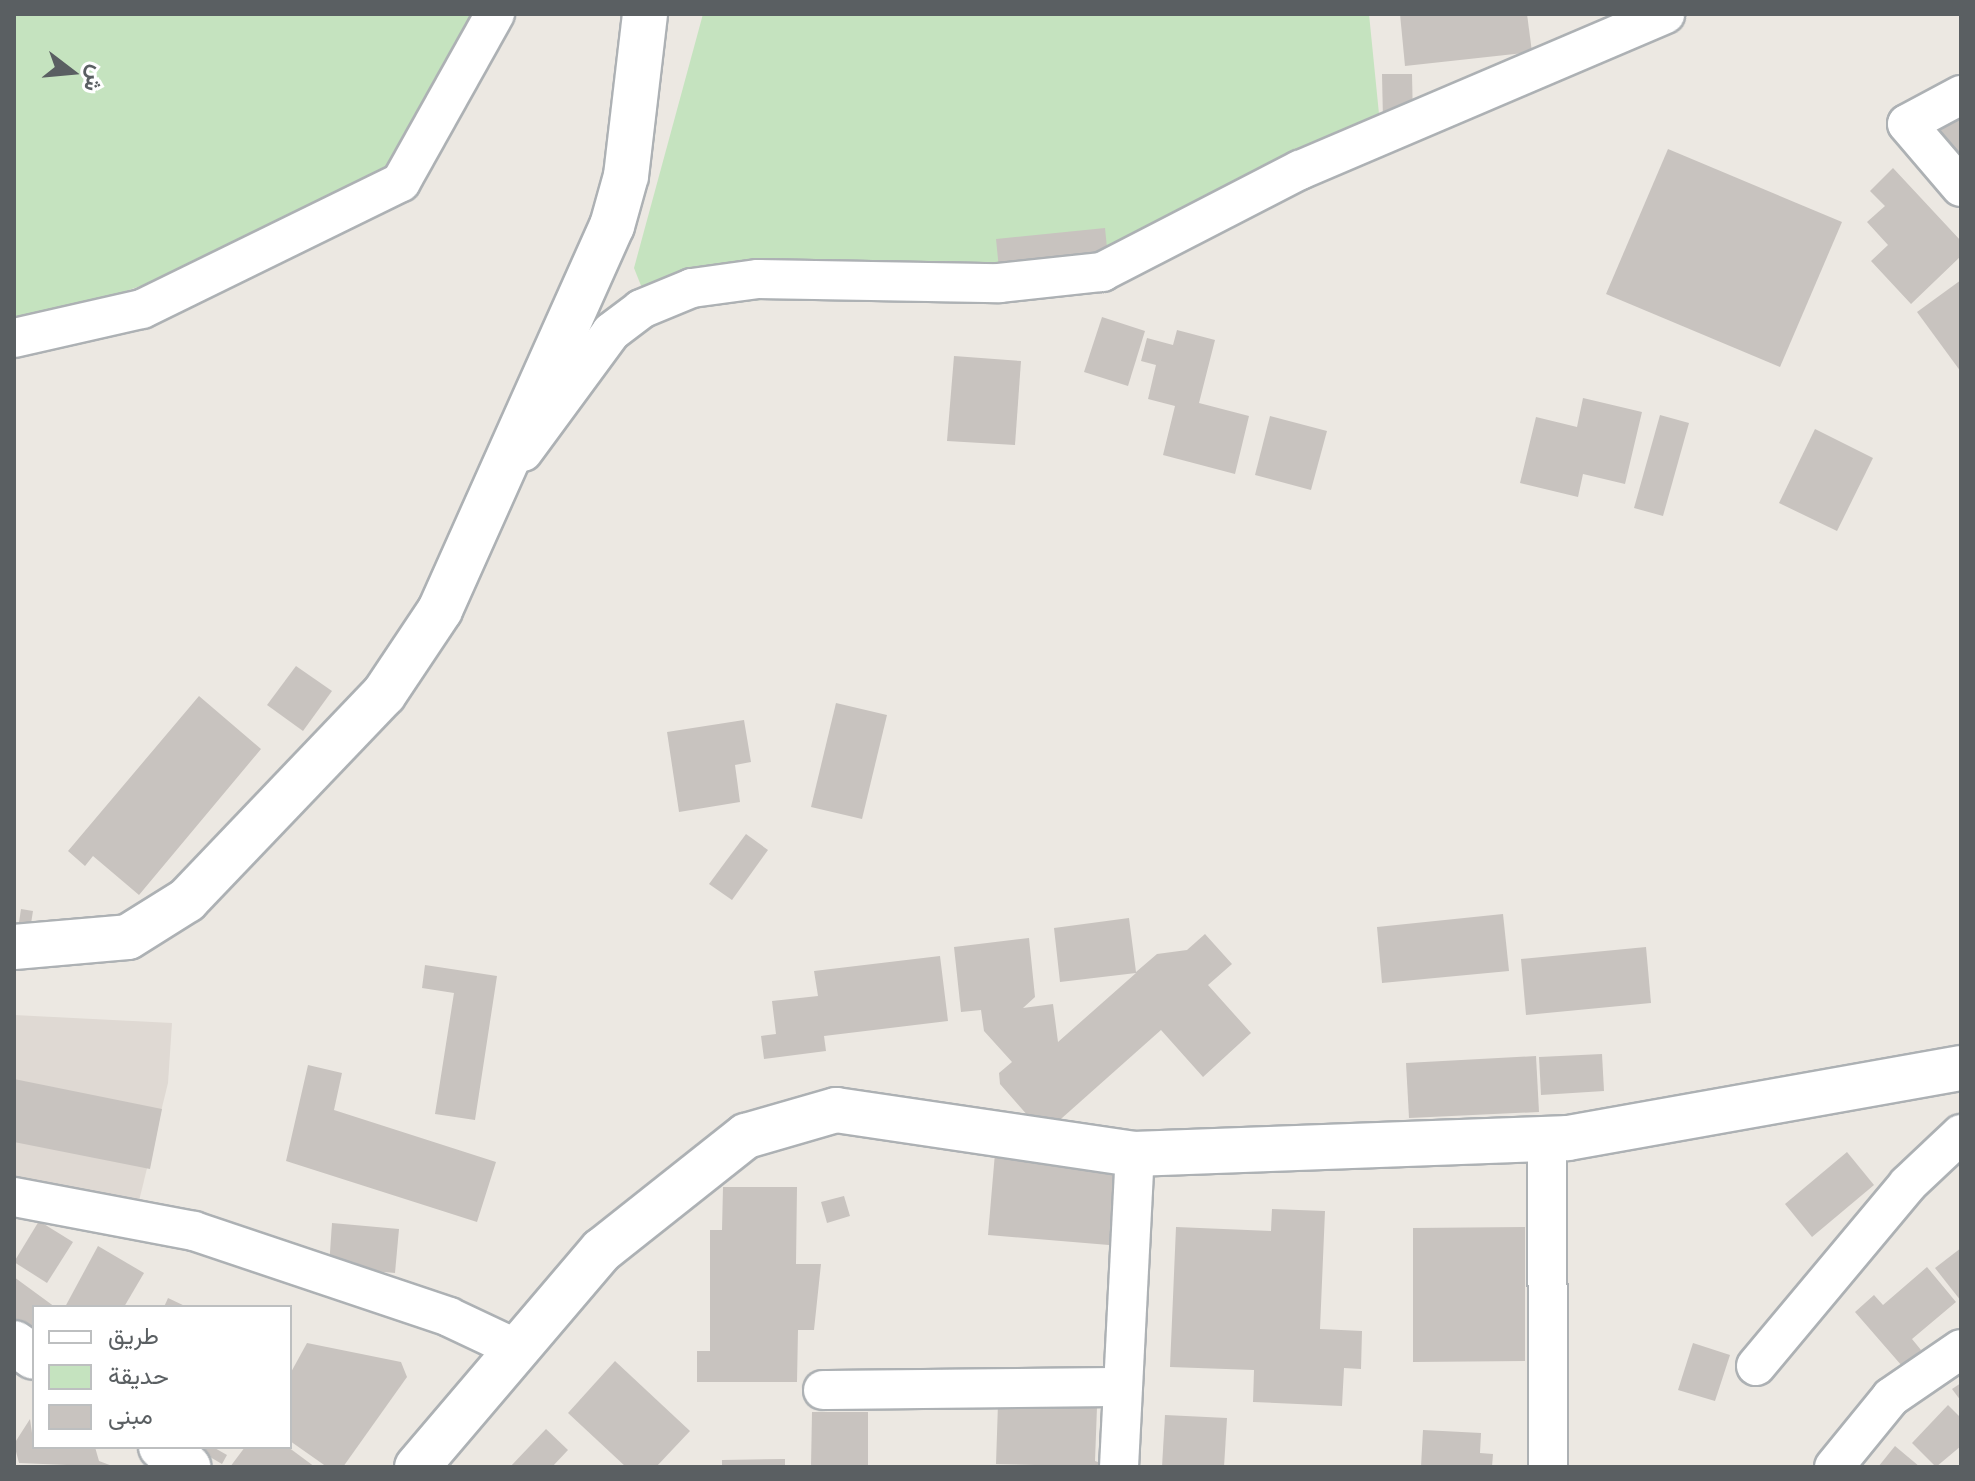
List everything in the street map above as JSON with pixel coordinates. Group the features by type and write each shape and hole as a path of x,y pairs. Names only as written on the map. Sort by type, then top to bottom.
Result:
{"street":[{"path":"14,338 142,309 401,182 495,14"},
{"path":"14,947 128,937 187,900 384,694 440,610 612,226 626,176 645,14"},
{"path":"491,497 611,332 641,309 692,288 758,279 999,283 1102,272 1300,170 1665,14"},
{"path":"1961,95 1907,124 1961,187"},
{"path":"417,1467 602,1250 746,1136 836,1110 1135,1154 1547,1138 1670,1125 1959,1070"},
{"path":"1756,1366 1908,1184 1961,1134"},
{"path":"1547,1138 1548,1467"},
{"path":"1119,1467 1118,1387 1135,1154"},
{"path":"14,1197 194,1231 449,1317 517,1349"},
{"path":"14,1343 32,1356"},
{"path":"1834,1467 1891,1397 1961,1349"},
{"path":"823,1390 1118,1387"},
{"path":"164,1449 189,1467"}],"shaded area":[{"path":"14,1015 172,1023 168,1083 138,1205 14,1183"}],"green space":[{"path":"14,14 483,14 431,155 164,278 14,329"},
{"path":"703,14 1369,14 1381,134 1092,267 651,311 634,268"}],"building":[{"path":"1400,14 1527,14 1532,52 1405,66"},
{"path":"1382,74 1412,74 1413,120 1383,121"},
{"path":"1961,96 1961,159 1931,121"},
{"path":"1668,149 1842,222 1780,367 1606,294"},
{"path":"1893,168 1961,241 1961,256 1911,304 1871,261 1888,245 1867,222 1885,206 1870,191"},
{"path":"1105,228 1110,278 1001,289 996,239"},
{"path":"1961,280 1961,372 1917,312"},
{"path":"1102,317 1145,331 1128,386 1084,372"},
{"path":"1177,330 1215,340 1199,403 1249,416 1235,474 1163,455 1175,406 1148,399 1156,365 1141,361 1147,338 1173,345"},
{"path":"954,356 1021,361 1015,445 947,441"},
{"path":"1583,398 1642,412 1625,484 1583,474 1578,497 1520,483 1536,417 1577,427"},
{"path":"1660,415 1689,423 1663,516 1634,508"},
{"path":"1270,416 1327,431 1311,490 1255,475"},
{"path":"1815,429 1873,458 1837,531 1779,503"},
{"path":"296,666 332,691 303,731 267,705"},
{"path":"199,696 261,749 139,895 93,856 85,866 68,851"},
{"path":"836,703 887,715 862,819 811,807"},
{"path":"744,720 751,762 735,765 740,802 679,812 667,732"},
{"path":"746,834 768,850 732,900 709,884"},
{"path":"21,909 33,911 30,930 18,929"},
{"path":"1503,914 1509,971 1382,983 1377,927"},
{"path":"1129,918 1136,972 1157,954 1187,950 1205,934 1232,964 1208,985 1251,1033 1203,1077 1161,1030 1044,1134 1000,1084 999,1073 1012,1062 984,1031 981,1010 961,1012 954,947 1029,938 1035,997 1023,1008 1053,1004 1058,1042 1136,973 1060,982 1054,928"},
{"path":"1646,947 1651,1003 1526,1015 1521,959"},
{"path":"940,956 948,1021 824,1036 826,1051 764,1059 761,1036 776,1034 772,1001 818,996 814,971"},
{"path":"425,965 497,976 475,1120 435,1114 454,993 422,988"},
{"path":"1602,1054 1604,1091 1541,1095 1539,1057"},
{"path":"1536,1056 1539,1112 1409,1118 1406,1063"},
{"path":"308,1065 342,1073 334,1110 496,1162 477,1222 286,1161"},
{"path":"14,1079 162,1109 150,1169 14,1142"},
{"path":"1847,1152 1874,1185 1812,1237 1785,1204"},
{"path":"995,1153 1116,1163 1109,1245 988,1235"},
{"path":"723,1187 797,1187 796,1264 821,1264 814,1330 798,1330 797,1382 697,1382 697,1351 710,1351 710,1230 722,1230"},
{"path":"844,1196 850,1216 827,1223 821,1202"},
{"path":"1272,1209 1325,1211 1320,1329 1362,1331 1361,1369 1344,1368 1342,1406 1253,1402 1254,1370 1170,1367 1176,1227 1271,1231"},
{"path":"39,1221 73,1242 47,1283 14,1262"},
{"path":"332,1223 399,1229 395,1273 329,1267"},
{"path":"1525,1227 1525,1361 1413,1362 1413,1228"},
{"path":"98,1246 144,1273 125,1305 66,1305"},
{"path":"1961,1248 1961,1301 1935,1268"},
{"path":"1927,1267 1956,1302 1912,1339 1921,1350 1902,1366 1855,1312 1874,1295 1883,1305"},
{"path":"14,1277 52,1305 32,1305 32,1334 14,1323"},
{"path":"168,1298 183,1305 165,1305"},
{"path":"307,1343 401,1362 407,1377 343,1467 327,1467 292,1442 292,1370"},
{"path":"1693,1343 1730,1355 1715,1401 1678,1390"},
{"path":"615,1361 690,1431 656,1467 626,1467 568,1413"},
{"path":"1961,1383 1961,1401 1952,1389"},
{"path":"998,1403 1097,1407 1095,1461 1112,1467 996,1464"},
{"path":"1948,1405 1961,1418 1961,1446 1936,1467 1912,1443"},
{"path":"812,1412 868,1412 868,1467 811,1467"},
{"path":"1165,1415 1227,1418 1224,1467 1162,1467"},
{"path":"30,1419 32,1449 96,1449 99,1461 115,1467 19,1463 14,1444"},
{"path":"546,1429 568,1450 552,1467 510,1467"},
{"path":"1423,1430 1481,1433 1480,1453 1493,1454 1492,1467 1421,1467"},
{"path":"1895,1446 1920,1467 1878,1467"},
{"path":"196,1449 216,1449 227,1455 222,1464"},
{"path":"244,1449 291,1449 315,1467 230,1467"},
{"path":"785,1459 785,1467 722,1467 722,1460"}]}
